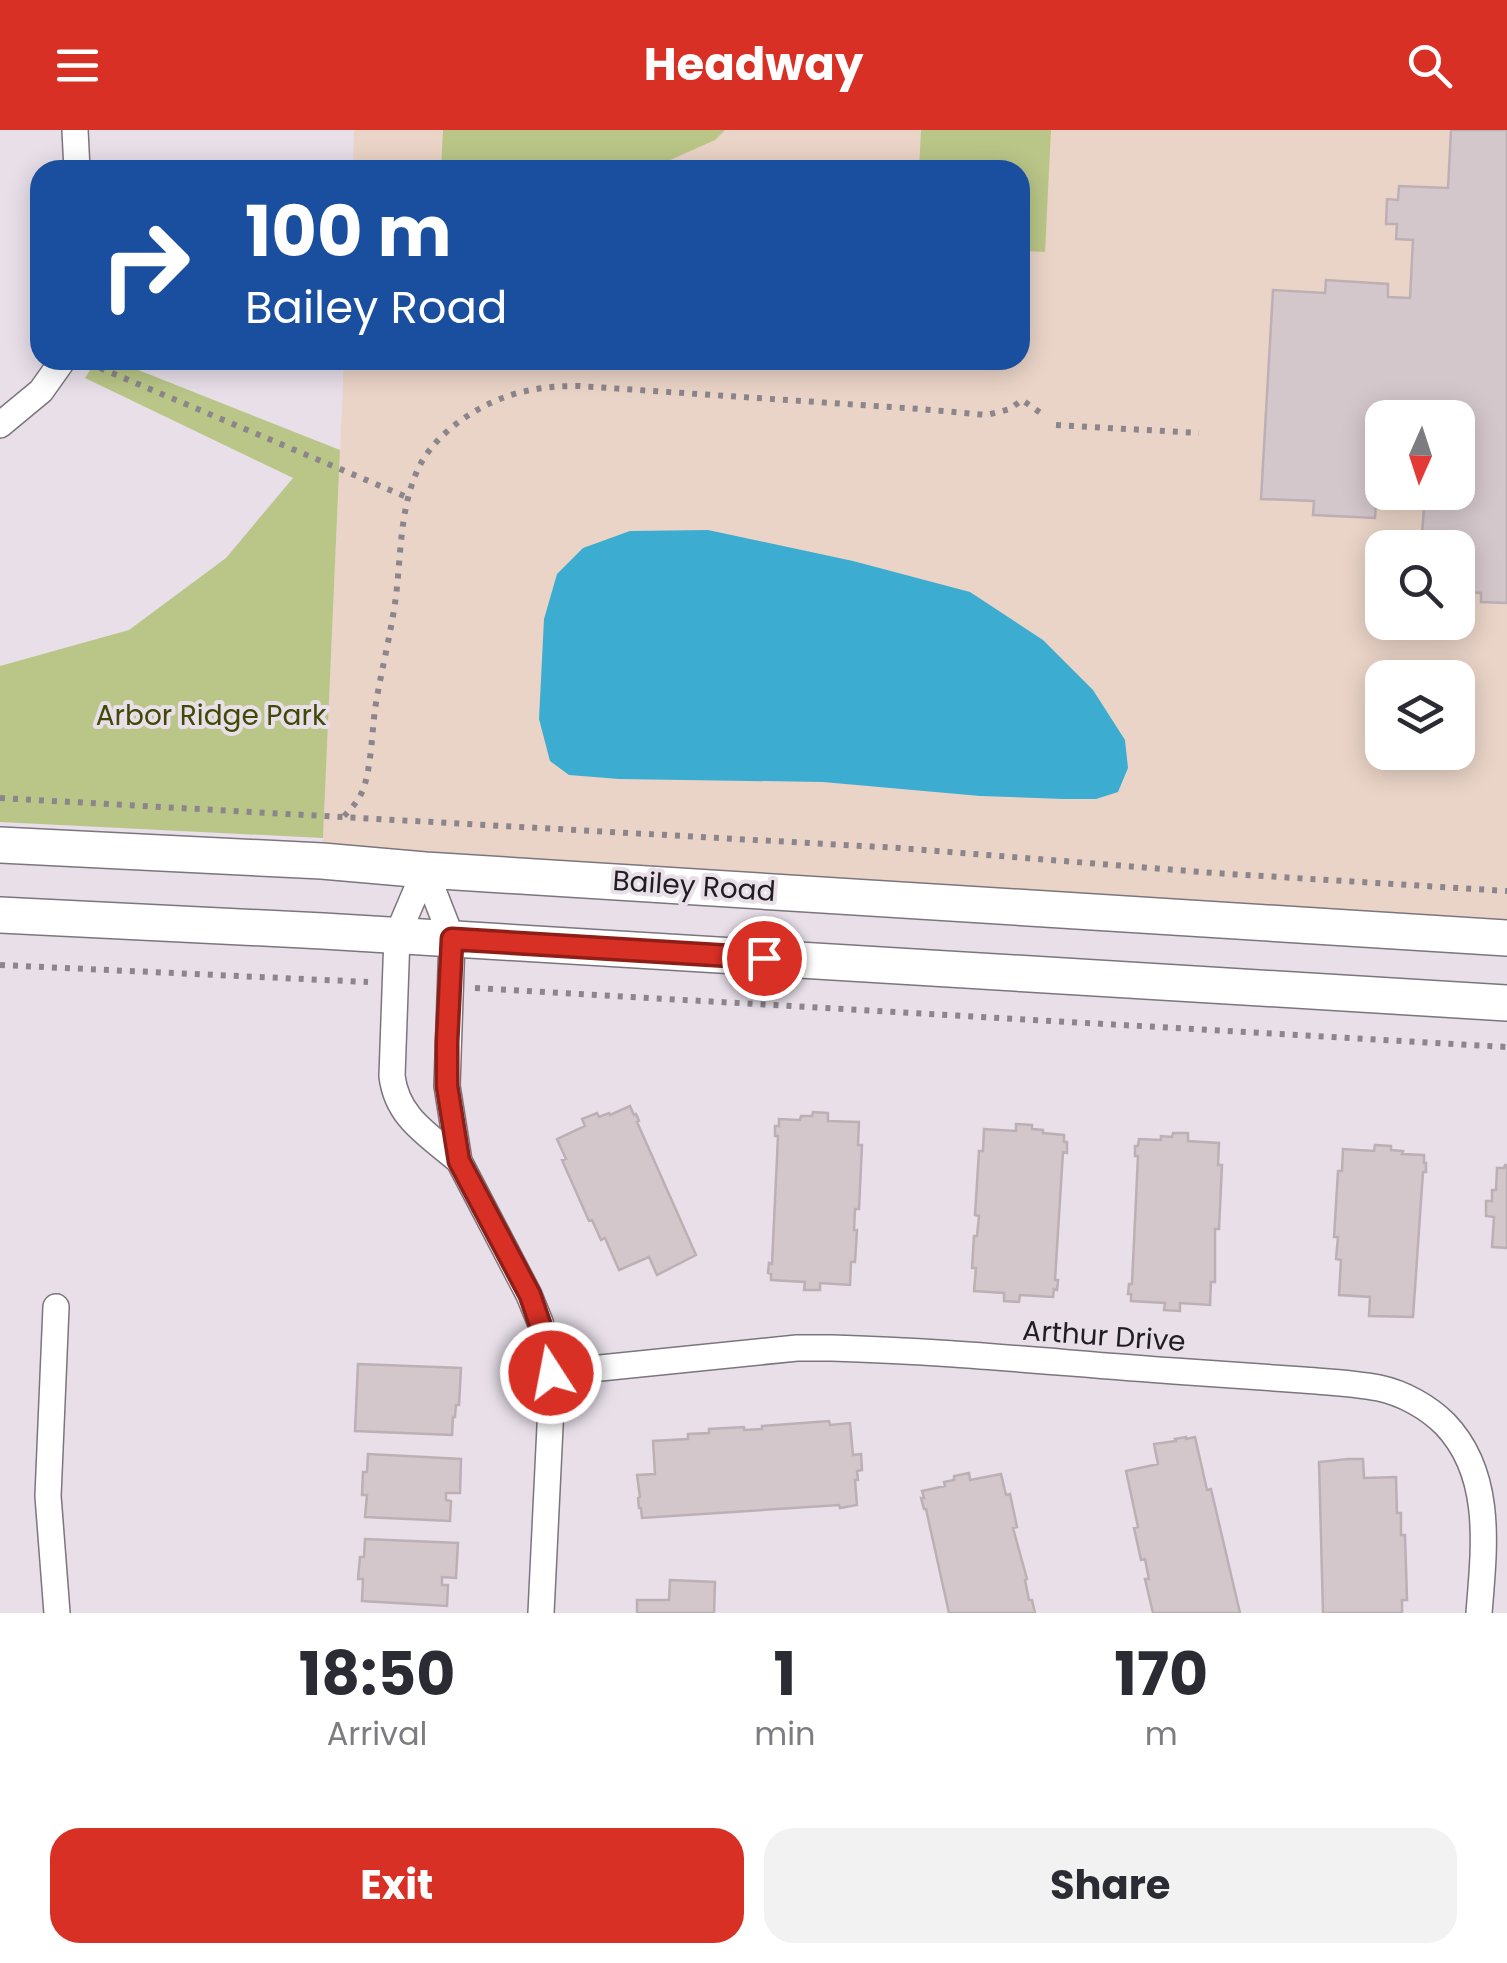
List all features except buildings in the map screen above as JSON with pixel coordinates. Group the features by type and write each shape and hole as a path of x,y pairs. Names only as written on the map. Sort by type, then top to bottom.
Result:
{"main road":[{"name":"Bailey Road","path":"0,844 322,861 1507,938"},
{"path":"0,916 452,939 1507,1003"}],"street":[{"path":"74,130 76,160"},
{"path":"0,425 41,391 56,370"},
{"path":"425,870 398,936 394,1094 411,1120 459,1161"},
{"path":"425,870 452,939 447,1086 459,1161 530,1295 551,1373 541,1613"},
{"path":"56,1307 48,1496 57,1613"},
{"name":"Arthur Drive","path":"551,1373 797,1348 832,1348 1377,1387 1406,1397 1440,1420 1453,1434 1472,1468 1483,1515 1479,1613"}],"path":[{"path":"106,370 409,498"},
{"path":"344,817 363,790 367,774 402,537 418,470 432,446 451,427 484,407 521,392 579,386 988,416 1010,409 1022,400 1045,416"},
{"path":"1056,426 1199,434"},
{"path":"0,798 880,847 1507,891"},
{"path":"0,966 395,984"},
{"path":"450,987 1507,1047"}],"shaded area":[{"path":"354,130 1507,130 1507,938 322,861 344,370 1030,370 1030,160 353,160"}],"green space":[{"path":"443,130 725,130 715,140 670,160 442,160"},
{"path":"921,130 1051,130 1045,252 1030,251 1030,160 920,160"},
{"name":"Arbor Ridge Park","path":"90,370 138,370 340,450 323,838 0,822 0,666 129,630 226,558 293,478 85,378"}],"water":[{"path":"708,530 853,561 970,592 1043,640 1093,690 1125,740 1128,768 1118,792 1096,799 1063,799 823,782 569,775 550,761 539,719 544,619 557,574 583,548 630,531"}],"route":[{"path":"551,1373 530,1295 459,1161 447,1086 452,939 764,958"}]}
